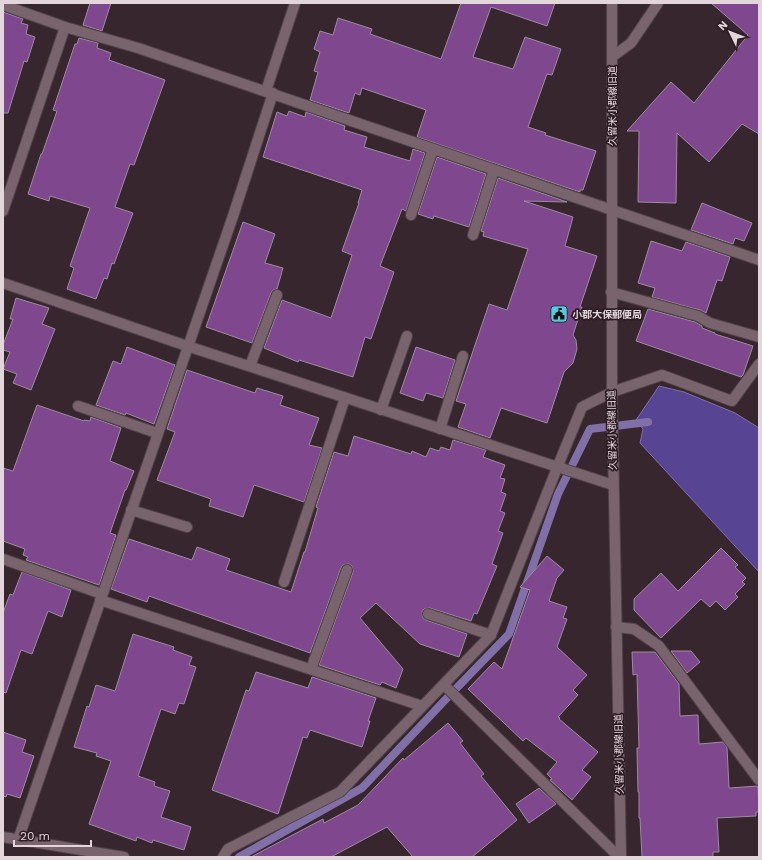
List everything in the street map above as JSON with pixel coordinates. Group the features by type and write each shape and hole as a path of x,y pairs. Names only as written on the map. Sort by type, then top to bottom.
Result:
{"street":[{"path":"18,840 233,216 295,3"},
{"name":"久留米小郡線旧道","path":"612,3 611,292 620,857"},
{"path":"612,57 632,43 658,3"},
{"path":"3,6 65,27 138,48 270,92 759,260"},
{"path":"3,211 65,27"},
{"path":"411,215 433,149"},
{"path":"472,235 494,170"},
{"path":"3,283 187,346 614,486"},
{"path":"611,292 698,316 710,323 759,337"},
{"path":"250,366 277,295"},
{"path":"381,410 407,336"},
{"path":"440,429 463,356"},
{"path":"223,857 228,849 340,792 491,635 582,408 612,392 662,375 732,401 759,364"},
{"path":"284,582 345,398"},
{"path":"78,406 157,433"},
{"path":"131,510 187,527"},
{"path":"3,559 101,597 422,706"},
{"path":"311,669 347,570"},
{"path":"428,614 491,635"},
{"path":"616,627 634,629 659,646 759,780"},
{"path":"444,685 620,857"},
{"path":"3,837 124,857"}],"shaded area":[{"path":"659,386 684,392 735,413 759,428 759,572 640,443 643,429 636,420"}],"building":[{"path":"90,3 111,3 102,31 83,25"},
{"path":"461,3 555,3 547,26 491,7 473,57 513,69 525,37 561,49 552,75 547,74 528,127 546,133 545,135 596,151 583,190 580,190 580,192 417,137 426,110 362,88 360,95 355,93 349,113 310,100 318,72 314,71 320,52 314,49 320,31 333,35 338,18 372,29 370,34 441,59"},
{"path":"711,3 759,3 759,134 742,124 709,162 677,133 676,203 638,202 639,131 627,131 671,82 694,103 748,35"},
{"path":"3,12 23,19 21,23 28,25 26,34 35,37 27,62 24,61 8,113 3,113"},
{"path":"79,38 98,43 97,48 111,53 109,60 165,80 134,165 130,164 115,207 133,213 114,264 112,263 107,279 104,278 96,299 67,289 74,268 70,266 90,208 50,196 49,201 28,194 57,111 53,110 75,44 77,44"},
{"path":"289,111 305,117 306,112 345,126 344,130 367,137 364,147 410,161 413,149 425,153 406,211 402,209 380,266 394,272 371,339 365,337 353,377 299,360 298,362 264,348 282,300 331,318 352,255 342,251 362,190 263,157 277,112 287,116"},
{"path":"437,157 486,174 469,227 434,216 433,219 418,214"},
{"path":"498,178 567,202 524,201 573,217 565,246 597,256 580,307 582,307 573,335 576,340 577,349 573,363 564,372 547,423 501,408 490,438 458,427 466,404 456,401 489,304 507,310 528,249 483,236 484,232 481,231"},
{"path":"702,203 752,223 744,241 735,238 733,244 691,230"},
{"path":"243,222 275,234 265,263 283,268 277,289 273,290 271,293 252,343 206,327"},
{"path":"651,241 682,251 686,242 730,257 722,281 717,280 706,313 652,297 655,288 638,283"},
{"path":"16,298 49,308 42,324 55,329 31,390 13,383 17,374 3,369 10,352 3,350 3,345 13,319 10,319"},
{"path":"648,309 695,322 702,326 702,328 715,334 753,346 743,375 741,377 636,341"},
{"path":"127,347 175,365 154,424 126,413 125,415 96,405 113,361 121,364"},
{"path":"416,347 455,360 443,398 426,393 423,401 400,393"},
{"path":"187,370 255,393 257,388 283,396 280,405 319,418 309,445 322,448 304,502 254,485 243,517 209,506 211,499 157,480 175,432 167,429"},
{"path":"37,405 84,421 90,421 91,417 121,428 110,461 134,471 125,490 110,533 116,535 99,585 26,560 28,557 23,555 25,549 3,541 3,468 13,471"},
{"path":"354,436 411,454 412,451 426,457 430,448 439,451 441,447 450,450 453,440 486,450 483,457 505,465 500,478 505,479 501,492 506,494 500,511 505,513 498,531 503,533 492,564 497,566 477,614 474,613 471,621 430,608 424,609 422,612 423,618 426,620 467,634 459,657 420,644 376,603 360,618 403,669 396,688 382,682 380,685 319,665 353,572 352,566 349,564 343,565 341,568 310,653 149,596 147,602 111,589 129,539 192,560 197,547 230,559 226,570 291,592 305,552 318,508 316,507 334,452 348,456"},
{"path":"721,548 738,565 735,567 746,578 742,582 745,584 735,594 738,597 725,610 716,601 710,607 701,599 661,638 634,610 634,599 661,573 678,591"},
{"path":"547,556 564,570 557,578 549,601 567,607 563,618 567,619 557,647 587,675 573,690 578,695 558,717 598,752 582,770 591,777 572,800 550,780 552,779 547,774 557,762 526,738 523,741 468,689 494,662 502,669 530,590 520,587"},
{"path":"22,572 71,590 62,617 48,611 32,654 21,650 6,693 3,692 3,613 10,594 13,595"},
{"path":"133,634 174,647 173,650 192,657 189,665 196,667 184,704 179,703 175,714 161,709 138,776 155,782 154,786 170,791 161,817 191,827 184,850 153,840 152,843 137,837 136,841 89,824 111,761 96,756 97,753 74,747 87,706 89,707 96,685 115,691"},
{"path":"671,651 691,651 700,662 687,673"},
{"path":"632,652 655,652 679,684 680,716 698,715 699,744 723,742 727,747 729,788 758,786 759,812 756,812 756,816 717,818 719,852 713,852 713,857 642,857 638,792 637,748 639,748 637,674 633,675"},
{"path":"256,672 308,688 312,677 376,698 368,721 370,721 362,747 310,730 307,738 303,737 278,814 212,790 246,690 249,691"},
{"path":"448,723 463,741 460,743 484,774 481,776 517,820 472,857 413,857 387,827 331,857 251,857 323,819 324,823 358,805 403,758 404,760"},
{"path":"3,732 26,740 22,752 34,756 20,798 7,794 6,797 3,796"},
{"path":"539,788 556,804 529,823 516,804"}],"waterway":[{"path":"239,857 362,788 509,634 558,494 590,429 648,422"}],"place":[{"name":"小郡大保郵便局","path":"559,314"}]}
